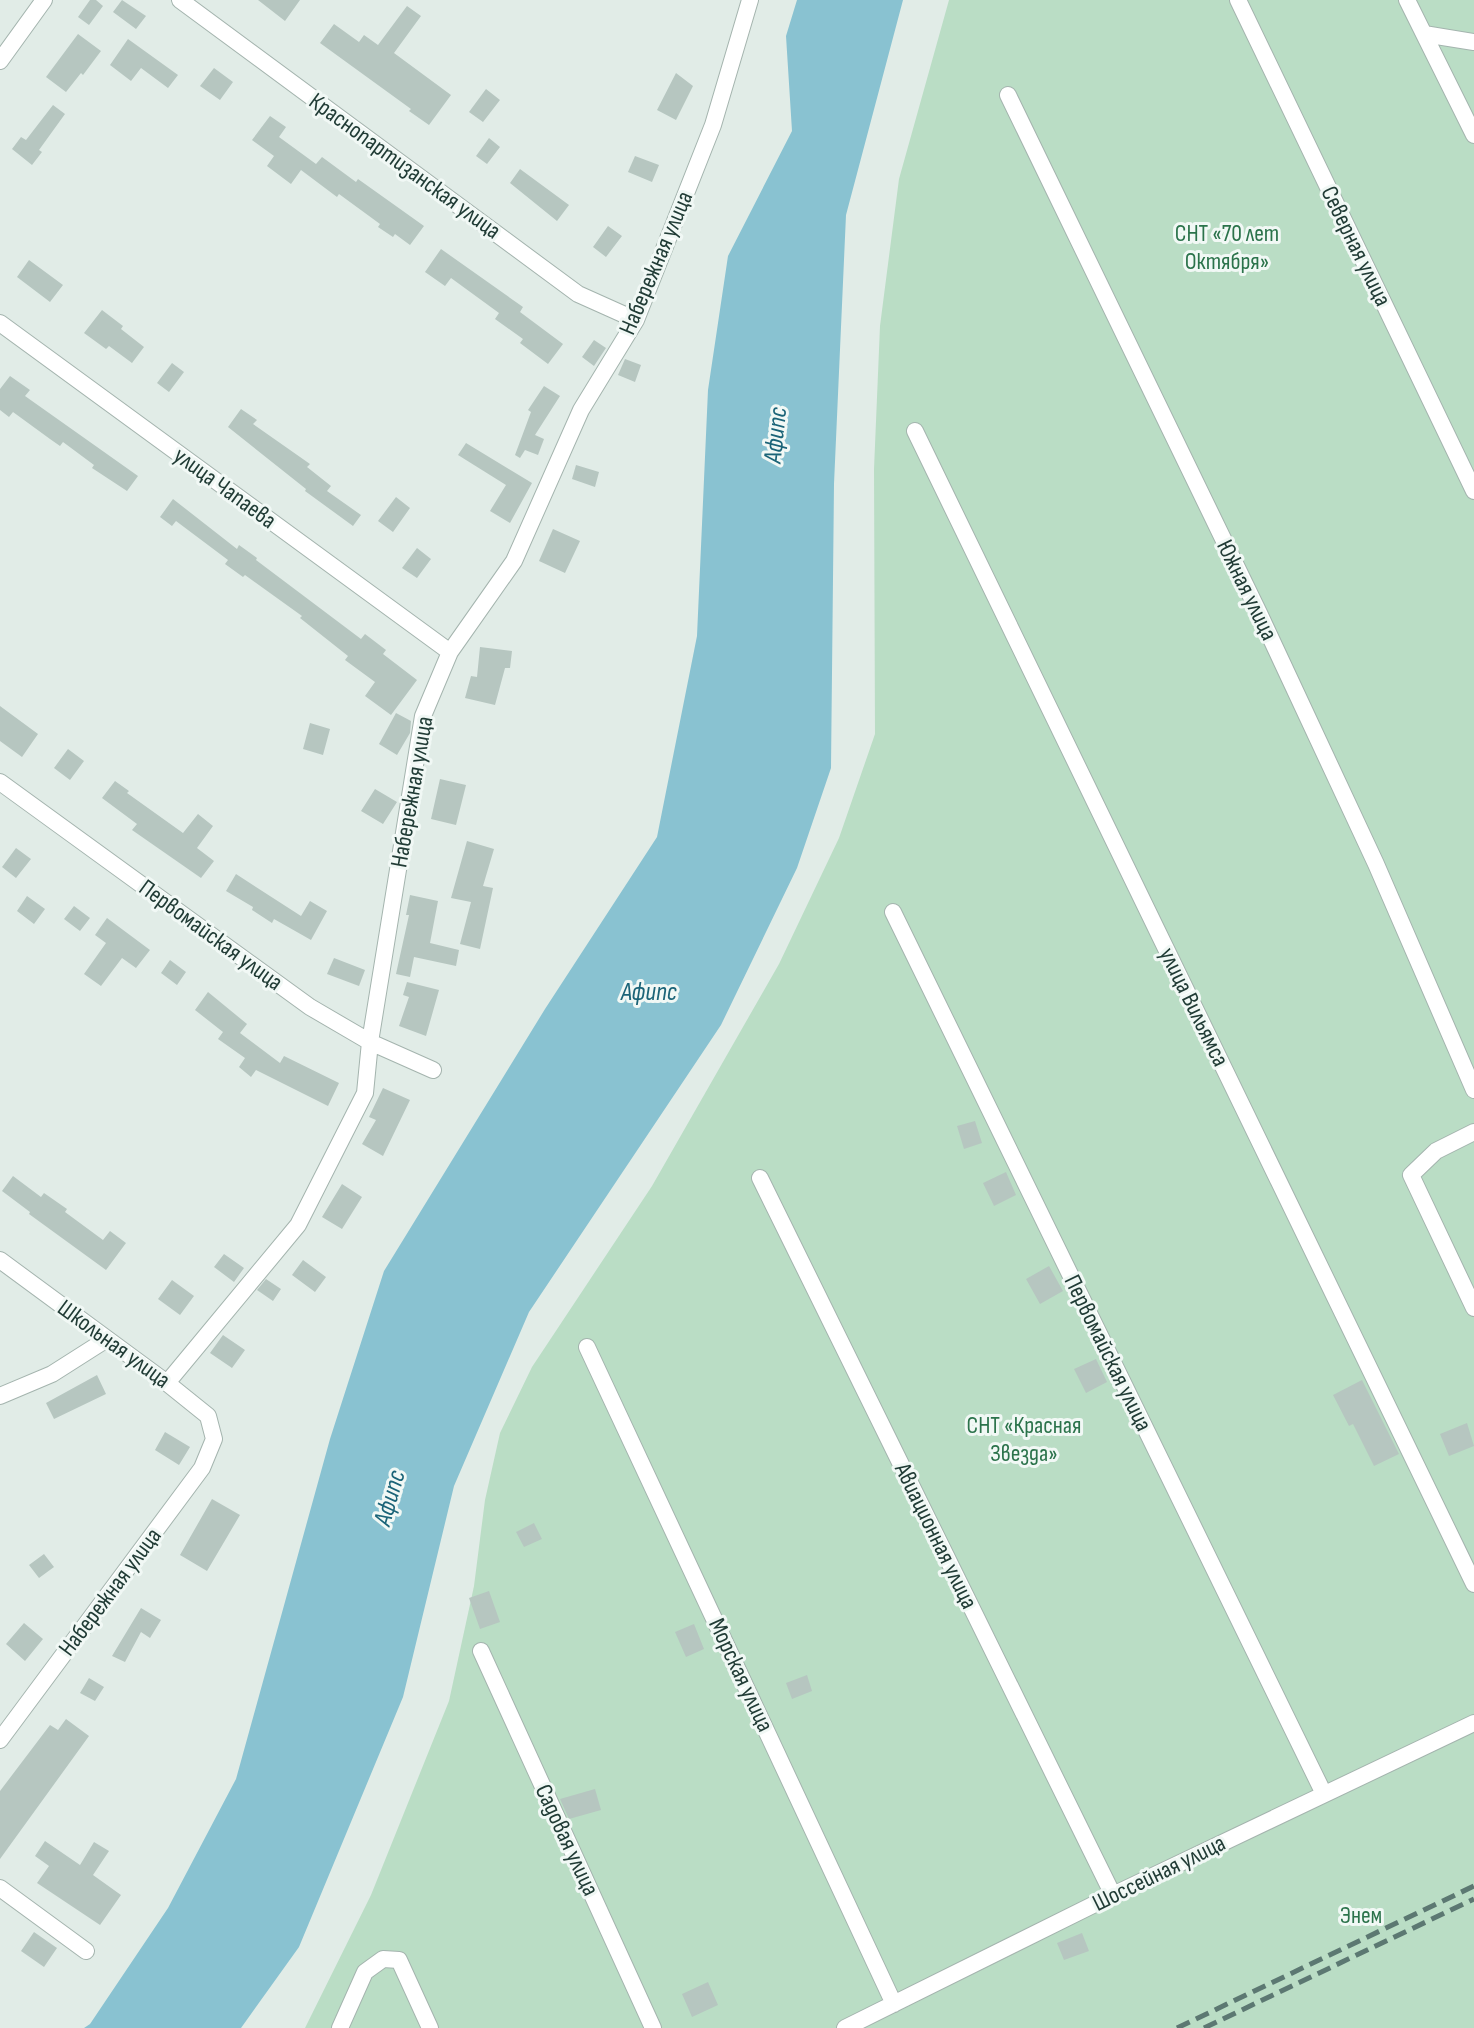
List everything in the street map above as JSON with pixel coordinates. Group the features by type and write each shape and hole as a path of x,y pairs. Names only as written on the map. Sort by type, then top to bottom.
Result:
{"street":[{"path":"0,61 44,0"},
{"name":"Краснопартизанская улица","path":"180,0 578,294 636,320"},
{"name":"Набережная улица","path":"167,1382 298,1225 365,1093 370,1042 423,716 450,652 514,561 582,410 636,320 713,125 750,0"},
{"name":"Северная улица","path":"1238,0 1474,491"},
{"path":"1407,0 1474,135"},
{"path":"1424,34 1474,42"},
{"name":"Южная улица","path":"1008,95 1259,613 1376,864 1474,1090"},
{"name":"улица Чапаева","path":"0,323 450,652"},
{"name":"улица Вильямса","path":"915,431 1474,1584"},
{"name":"Первомайская улица","path":"0,782 310,1007 370,1042 433,1070"},
{"name":"Первомайская улица","path":"893,912 1324,1794"},
{"path":"1474,1132 1436,1151 1411,1175 1467,1276 1474,1308"},
{"name":"Авиационная улица","path":"760,1178 1113,1895"},
{"name":"Школьная улица","path":"0,1260 167,1382 208,1416 214,1439"},
{"path":"0,1396 52,1374 107,1339"},
{"name":"Морская улица","path":"587,1347 894,2004"},
{"name":"Набережная улица","path":"0,1740 202,1468 214,1439"},
{"name":"Садовая улица","path":"481,1651 653,2028"},
{"name":"Шоссейная улица","path":"845,2028 1113,1895 1474,1723"},
{"path":"0,1888 86,1951"},
{"path":"340,2028 365,1972 383,1959 399,1960 430,2028"}],"green space":[{"name":"СНТ «Красная Звезда»","path":"949,0 1474,0 1474,2028 305,2028 371,1895 449,1701 474,1586 485,1500 500,1433 532,1367 652,1186 779,964 839,838 875,734 874,469 880,326 899,179"}],"water":[{"name":"Афипс","path":"797,0 903,0 846,215 834,484 831,768 797,868 721,1025 529,1312 454,1486 403,1697 299,1947 241,2028 84,2028 90,2024 168,1908 236,1779 330,1439 384,1271 545,1009 657,837 697,636 708,390 728,256 792,131 786,36"}],"building":[{"path":"90,0 96,0 103,6 89,25 78,17"},
{"path":"122,0 146,16 136,29 113,12"},
{"path":"258,0 300,0 285,21"},
{"path":"407,6 421,16 394,53 451,95 429,125 320,43 334,24 359,42 364,35 378,45"},
{"path":"78,34 101,51 66,92 46,77"},
{"path":"128,39 178,75 168,88 141,68 131,81 110,65"},
{"path":"214,68 233,82 220,100 200,86"},
{"path":"676,73 693,86 676,120 657,110"},
{"path":"486,89 500,100 483,122 469,112"},
{"path":"53,105 65,114 39,150 42,152 32,165 12,149 21,137 26,140"},
{"path":"270,116 286,127 279,137 316,164 322,157 424,226 410,245 395,234 393,237 378,227 380,224 301,170 291,184 267,166 274,156 252,140"},
{"path":"489,138 500,147 487,164 476,156"},
{"path":"635,156 659,165 652,182 628,172"},
{"path":"520,169 569,205 557,221 510,183"},
{"path":"608,226 622,236 606,257 593,247"},
{"path":"441,249 523,307 520,312 563,344 548,364 520,343 523,339 495,319 499,313 451,278 445,286 425,272"},
{"path":"29,260 63,285 50,302 17,277"},
{"path":"102,310 144,347 132,363 109,346 106,349 84,333"},
{"path":"594,340 606,348 594,366 582,357"},
{"path":"625,359 641,365 635,382 618,375"},
{"path":"172,363 184,372 169,392 157,383"},
{"path":"10,376 30,390 25,396 138,476 127,491 92,468 94,465 63,442 60,446 13,412 9,417 0,410 0,389"},
{"path":"544,386 560,396 535,435 544,439 538,455 525,450 520,458 515,455 531,412 528,410"},
{"path":"241,409 257,420 253,424 310,464 307,467 331,486 327,491 361,515 353,526 305,491 306,489 228,427"},
{"path":"466,443 532,483 510,523 490,511 506,485 458,455"},
{"path":"576,465 599,472 595,487 572,479"},
{"path":"396,497 410,508 393,532 378,521"},
{"path":"173,499 237,549 239,545 257,558 256,560 361,639 365,634 386,650 383,654 417,680 391,715 365,696 375,682 345,660 348,656 300,618 302,616 225,564 228,560 176,521 172,526 160,517"},
{"path":"553,529 580,541 565,573 539,561"},
{"path":"417,548 431,559 417,578 402,568"},
{"path":"480,647 512,651 510,668 505,668 495,705 465,698 471,676 477,677"},
{"path":"0,706 38,734 22,757 0,741"},
{"path":"396,713 411,721 410,733 397,755 379,744"},
{"path":"310,723 330,729 323,755 303,749"},
{"path":"68,749 84,761 70,780 54,768"},
{"path":"440,779 466,785 456,825 431,819"},
{"path":"115,781 129,791 127,793 183,833 198,814 213,826 197,848 214,861 201,878 132,830 137,824 102,798"},
{"path":"375,789 397,802 383,824 361,811"},
{"path":"467,841 494,849 483,886 493,888 480,949 460,944 471,902 451,898"},
{"path":"16,848 31,859 16,878 2,867"},
{"path":"236,874 301,916 310,901 327,911 311,940 274,919 272,923 252,910 253,907 226,891"},
{"path":"410,895 438,901 430,943 459,950 456,966 414,957 410,977 396,974 409,915 406,915"},
{"path":"27,896 45,909 34,924 17,911"},
{"path":"74,906 90,918 80,931 64,919"},
{"path":"107,918 150,950 136,968 122,958 101,986 84,974 106,943 95,935"},
{"path":"334,958 365,970 359,986 327,974"},
{"path":"170,960 186,972 177,985 161,973"},
{"path":"407,982 439,990 426,1036 399,1026 409,997 403,995"},
{"path":"208,992 247,1024 240,1033 280,1063 284,1056 339,1083 328,1106 256,1070 251,1077 239,1067 245,1058 218,1039 223,1032 195,1010"},
{"path":"383,1088 410,1100 383,1156 362,1144 376,1120 369,1117"},
{"path":"975,1121 982,1143 964,1149 957,1126"},
{"path":"1006,1172 1016,1195 994,1206 983,1183"},
{"path":"13,1176 41,1197 44,1193 67,1209 65,1212 103,1240 110,1231 126,1243 106,1270 2,1191"},
{"path":"342,1184 362,1197 342,1229 322,1217"},
{"path":"224,1254 244,1268 234,1282 214,1267"},
{"path":"303,1260 326,1277 315,1292 292,1275"},
{"path":"1049,1266 1063,1291 1040,1304 1026,1279"},
{"path":"266,1279 281,1289 273,1301 257,1290"},
{"path":"172,1280 194,1296 180,1315 158,1299"},
{"path":"223,1335 245,1350 232,1368 210,1353"},
{"path":"1096,1359 1107,1382 1086,1393 1074,1369"},
{"path":"97,1375 106,1394 54,1419 46,1403"},
{"path":"1362,1380 1399,1454 1374,1466 1353,1424 1349,1426 1333,1395"},
{"path":"1467,1423 1474,1446 1449,1456 1440,1434"},
{"path":"165,1432 190,1447 179,1465 155,1450"},
{"path":"212,1499 240,1515 207,1571 180,1555"},
{"path":"534,1523 542,1539 524,1547 516,1532"},
{"path":"44,1554 54,1567 39,1578 29,1565"},
{"path":"489,1591 500,1622 480,1629 469,1598"},
{"path":"141,1608 161,1620 150,1638 141,1632 125,1662 112,1656"},
{"path":"24,1623 43,1639 25,1661 6,1644"},
{"path":"694,1624 704,1649 686,1657 675,1632"},
{"path":"807,1675 812,1691 792,1699 786,1683"},
{"path":"89,1678 104,1687 95,1701 80,1693"},
{"path":"66,1719 89,1736 0,1859 0,1791 50,1725 58,1730"},
{"path":"595,1789 601,1810 569,1819 560,1799"},
{"path":"45,1841 80,1865 94,1842 109,1851 93,1875 121,1895 100,1925 37,1883 49,1866 35,1856"},
{"path":"34,1932 57,1948 44,1967 21,1951"},
{"path":"1082,1933 1089,1951 1064,1960 1057,1943"},
{"path":"708,1982 718,2005 692,2017 682,1994"}],"railway":[{"path":"1177,2028 1474,1886"},
{"path":"1204,2028 1474,1899"}],"park label":[{"name":"СНТ «70 лет Октября»","path":"1227,247"},
{"name":"Энем","path":"1361,1915"}]}
